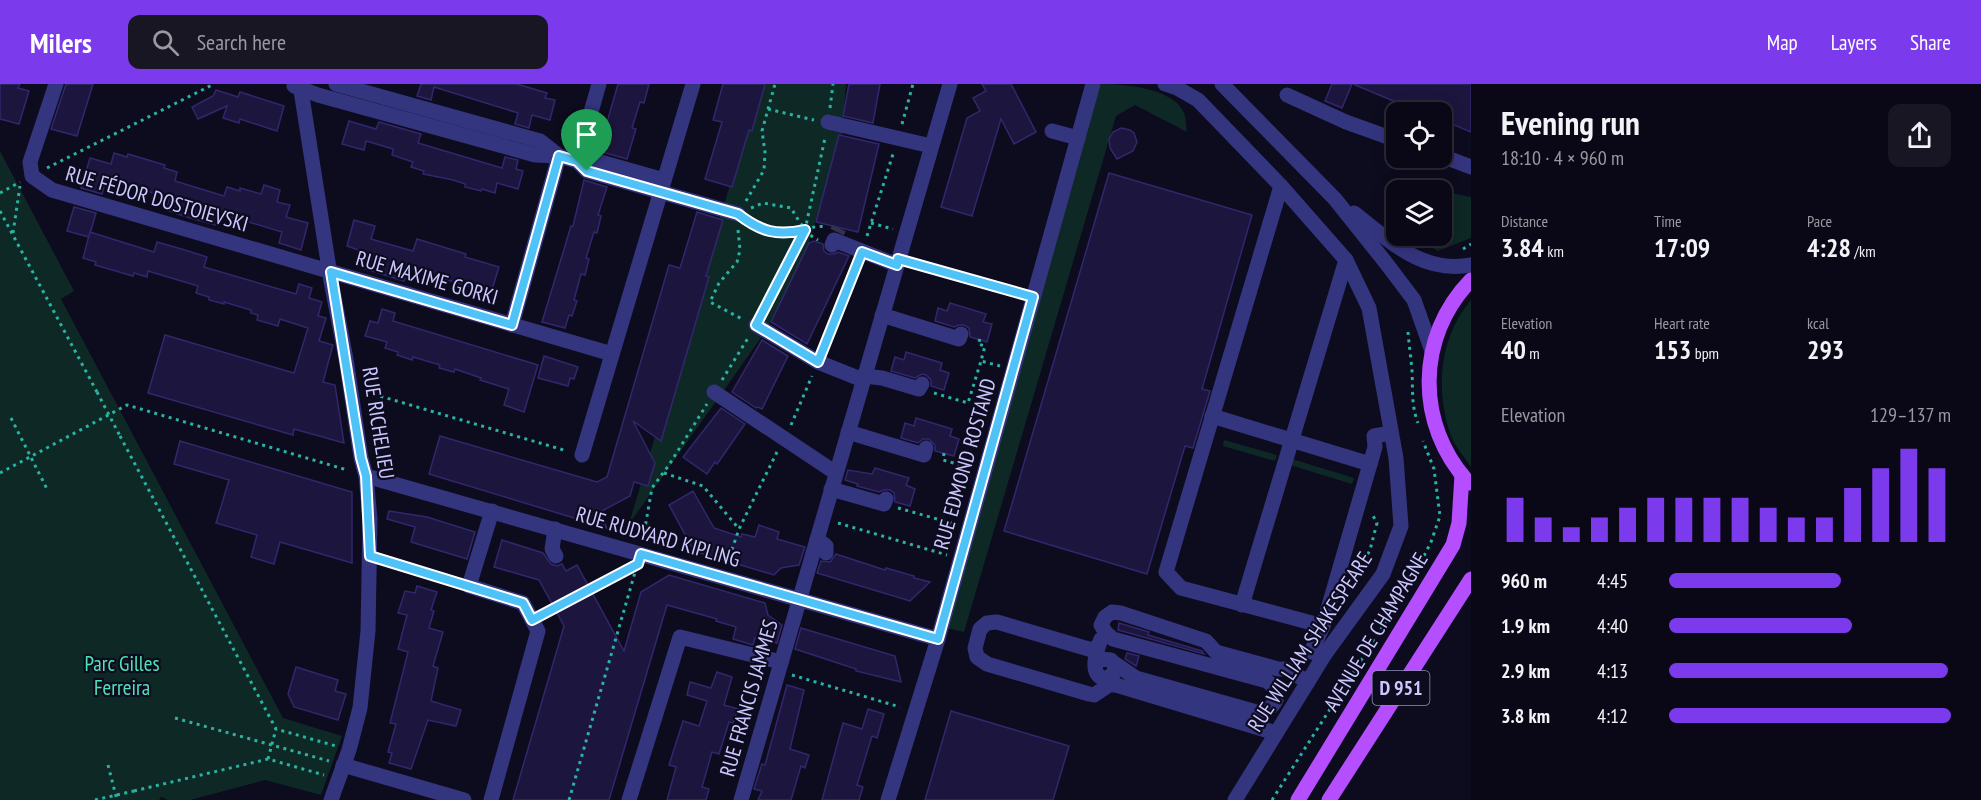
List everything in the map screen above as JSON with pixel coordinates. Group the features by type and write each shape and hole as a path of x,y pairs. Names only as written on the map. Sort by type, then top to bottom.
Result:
{"main road":[{"path":"1467,480 1443,445 1433,416 1429,387 1432,351 1440,326 1447,311 1471,280"},
{"name":"AVENUE DE CHAMPAGNE","path":"1298,800 1453,545 1467,480"},
{"name":"D 951","path":"1329,800 1471,579"}],"street":[{"path":"33,176 30,162 56,84"},
{"path":"336,84 540,141 559,156"},
{"path":"577,161 599,84"},
{"path":"582,455 693,84"},
{"name":"RUE FRANCIS JAMMES","path":"741,800 950,84"},
{"name":"RUE EDMOND ROSTAND","path":"888,800 938,639 1093,84"},
{"name":"RUE WILLIAM SHAKESPEARE","path":"1165,84 1198,100 1281,186 1346,260 1369,308 1396,458 1401,526 1383,574 1325,654 1235,800"},
{"path":"1222,84 1335,199 1414,300 1432,351"},
{"path":"301,85 329,98 535,155 559,156 577,161 587,171 662,186 738,214"},
{"name":"RUE RICHELIEU","path":"301,85 361,458 366,476 370,556 369,623 360,708 349,750 331,800"},
{"path":"1287,95 1346,122 1386,136"},
{"path":"820,121 931,146"},
{"path":"1052,131 1078,138"},
{"name":"RUE MAXIME GORKI","path":"512,325 559,156"},
{"path":"1452,160 1471,167"},
{"name":"RUE FÉDOR DOSTOIEVSKI","path":"33,176 52,190 331,272"},
{"path":"1281,186 1166,572 1181,588 1323,627"},
{"path":"1335,199 1405,253 1432,265 1471,265"},
{"path":"834,239 862,252 898,262"},
{"path":"1242,605 1346,260"},
{"name":"RUE MAXIME GORKI","path":"331,272 612,354"},
{"path":"882,315 959,339 961,334"},
{"path":"756,325 818,362 864,378 882,378 919,388 929,386"},
{"path":"714,392 836,472"},
{"path":"1212,416 1370,464"},
{"path":"848,432 924,454 926,448"},
{"path":"1325,654 1311,652 1323,627 1335,586 1375,447 1374,436 1391,434"},
{"name":"RUE RUDYARD KIPLING","path":"366,476 555,529 639,559 722,577 938,639"},
{"path":"831,489 884,504 890,503"},
{"path":"491,800 538,632 523,603 468,586 492,511"},
{"path":"555,529 552,549 556,556"},
{"path":"817,539 826,546 826,554"},
{"path":"1276,733 1106,682 1095,673 1098,646 1102,637 1101,625 1105,617 1112,612 1121,613 1206,641 1216,652 1278,669 1286,669 1308,682"},
{"path":"1098,646 1092,650 997,622 987,623 980,629 975,648 977,657 987,664 1094,695 1114,673 1114,663"},
{"path":"1096,664 1104,659 1136,678 1260,714 1275,704 1277,694 1275,687 1268,681 1113,639 1101,625"},
{"path":"629,800 680,637 780,667"},
{"path":"341,772 464,800"}],"path":[{"path":"0,193 214,84"},
{"path":"740,319 710,303 719,283 736,262 740,250 738,214 764,170 765,152 762,131 775,84"},
{"path":"569,800 639,559 652,488 756,325 805,230 820,121 833,84"},
{"path":"722,577 739,529 784,439 862,252 913,84"},
{"path":"768,109 820,121"},
{"path":"13,235 20,189"},
{"path":"738,214 763,202 791,208 805,230"},
{"path":"0,211 276,729 349,750"},
{"path":"738,214 754,227 786,234 805,230"},
{"path":"872,223 906,232"},
{"path":"898,262 1033,297"},
{"path":"929,386 933,393 968,403 985,346 978,344 980,339"},
{"path":"981,361 1013,370"},
{"path":"350,388 582,455"},
{"path":"0,473 127,405 366,476"},
{"path":"11,418 47,489"},
{"path":"944,453 943,460 984,472"},
{"path":"663,473 703,486 739,529"},
{"path":"890,503 937,519"},
{"path":"1335,586 1349,590 1370,550 1377,523 1372,514"},
{"path":"823,518 960,559"},
{"path":"370,556 468,586"},
{"path":"532,620 639,559"},
{"path":"780,667 915,712"},
{"path":"175,718 271,744 341,772"},
{"path":"268,759 276,729"},
{"path":"95,800 268,759 341,772"},
{"path":"108,765 117,800"}],"green space":[{"path":"760,84 846,84 842,134 805,255 763,335 629,524"},
{"path":"1101,84 1147,89 1170,98 1179,105 1184,113 1187,132 1135,105 1116,116 964,632 937,626 1097,89"},
{"name":"Parc Gilles Ferreira","path":"0,151 74,291 61,299 283,718 342,736 321,795 265,780 190,800 168,800 161,797 159,800 0,800"},
{"path":"1452,193 1471,197 1471,238 1452,245"},
{"path":"1429,246 1451,246 1438,251"},
{"path":"1471,300 1471,467 1451,436 1446,419 1442,383 1446,348 1460,315"},
{"path":"1224,440 1277,455 1275,461 1223,446"},
{"path":"1292,459 1354,478 1352,484 1290,465"}],"building":[{"path":"0,84 20,84 18,88 29,91 19,124 0,119"},
{"path":"66,84 93,84 77,136 51,129"},
{"path":"421,84 517,84 547,93 545,98 555,100 550,120 532,115 529,128 515,124 518,113 434,87 431,100 417,96"},
{"path":"618,84 649,84 644,103 640,102 632,128 636,129 627,159 602,152 609,130 605,129"},
{"path":"723,84 765,84 752,131 749,130 732,187 705,179 722,122 713,120"},
{"path":"849,84 880,84 873,123 843,116"},
{"path":"982,84 1011,84 1036,132 1014,144 1001,119 972,216 941,207 967,118 980,111 973,98 986,91"},
{"path":"1332,84 1352,84 1342,108 1325,101"},
{"path":"1353,84 1471,84 1471,132 1452,124 1452,102 1396,102"},
{"path":"216,90 238,97 240,92 284,106 277,131 240,119 239,123 223,118 227,106 198,119 192,107 213,96"},
{"path":"349,121 376,129 379,122 421,134 418,143 502,168 505,157 518,160 516,169 523,171 518,189 497,183 495,193 465,187 465,184 453,180 423,174 424,171 411,167 413,162 392,155 393,149 366,141 364,150 342,144"},
{"path":"1121,128 1134,133 1137,142 1133,151 1117,159 1110,148 1109,139 1113,132"},
{"path":"839,135 879,144 858,232 816,222"},
{"path":"114,153 127,157 128,154 165,165 164,168 177,172 175,181 224,196 227,187 261,194 264,185 280,190 277,202 290,205 286,217 308,223 301,250 279,243 282,232 219,213 216,225 190,218 166,210 170,198 106,179 102,194 81,188 90,158 111,164"},
{"path":"1109,173 1252,215 1202,389 1210,391 1193,448 1185,446 1147,574 1004,531"},
{"path":"584,180 607,187 598,215 601,216 597,233 594,232 586,258 589,259 585,275 581,274 574,300 577,301 565,328 542,322 571,226 573,226"},
{"path":"74,207 96,213 89,237 67,231"},
{"path":"697,212 723,220 706,276 709,277 661,441 633,421 655,463 648,486 634,482 630,496 600,512 607,528 429,474 440,436 597,482 607,477 669,265 680,268"},
{"path":"354,220 375,226 371,239 413,251 417,239 499,267 491,293 408,268 404,281 362,268 367,253 347,246"},
{"path":"90,232 154,252 157,242 185,250 207,257 204,267 296,294 299,284 312,288 309,298 322,302 318,316 326,318 319,341 333,345 323,382 335,385 344,443 294,429 293,435 148,393 165,335 294,373 308,328 280,319 278,326 257,320 258,315 251,313 251,310 209,300 209,297 196,293 198,286 148,271 147,277 134,273 133,276 95,265 96,262 83,258"},
{"path":"814,241 823,244 824,251 828,254 838,252 849,256 807,344 771,322 809,243"},
{"path":"950,303 986,314 983,322 992,324 987,342 970,337 969,328 964,325 954,327 935,321 938,308 947,311"},
{"path":"382,309 395,313 393,321 538,365 524,412 504,405 509,389 455,369 454,372 439,368 440,365 397,355 398,352 385,348 387,342 365,336 370,321 378,323"},
{"path":"762,340 788,356 762,409 756,408 732,392"},
{"path":"906,352 942,363 940,370 949,373 944,390 931,386 931,380 926,375 922,374 915,378 891,371 895,357 904,360"},
{"path":"544,356 578,367 574,379 570,378 568,386 538,378"},
{"path":"721,408 745,424 717,464 715,462 707,474 683,457"},
{"path":"916,418 952,429 950,436 959,439 954,456 935,451 935,445 929,439 923,439 918,443 901,438 905,423 914,426"},
{"path":"180,441 352,492 352,563 280,542 274,564 251,557 257,535 216,523 229,480 174,464"},
{"path":"875,468 909,478 906,485 915,489 910,506 895,502 894,493 890,490 879,492 845,480 848,470 872,474"},
{"path":"693,491 714,528 741,537 742,534 755,537 759,525 779,532 777,539 805,547 799,565 781,568 774,575 694,551 669,505"},
{"path":"389,511 427,517 475,532 467,559 411,542 415,527 387,519"},
{"path":"502,540 543,553 551,564 557,566 562,564 566,571 577,565 624,651 641,592 669,575 765,603 768,615 782,625 777,643 755,638 753,645 733,639 736,627 716,621 717,619 667,605 609,800 513,800 564,626 539,580 494,567"},
{"path":"836,554 930,582 910,601 817,573 821,561 830,562"},
{"path":"417,586 437,592 431,610 434,611 429,628 443,632 433,666 438,668 431,701 461,710 456,726 428,720 411,769 389,763 392,753 388,752 396,724 390,723 408,652 398,649 407,615 398,613 405,591 415,593"},
{"path":"1119,623 1149,632 1148,635 1202,651 1204,654 1118,630"},
{"path":"801,628 895,656 901,682 856,671 856,669 795,649"},
{"path":"1127,653 1139,656 1136,666 1125,659"},
{"path":"296,667 338,680 335,691 346,694 338,720 294,707 288,694"},
{"path":"717,672 732,677 724,705 738,709 733,723 729,722 719,754 712,752 702,787 709,789 706,800 667,800 676,767 669,765 683,721 699,726 707,701 687,695 690,682 711,688"},
{"path":"787,685 804,690 790,749 809,755 805,768 801,766 791,800 758,800 762,791 754,789 762,764 765,765"},
{"path":"868,709 884,714 877,738 872,736 857,785 863,787 859,800 822,800 843,723 862,729"},
{"path":"951,711 1069,746 1053,800 925,800"}],"tunnel":[{"path":"837,232 839,228"}],"route":[{"path":"559,156 577,161 587,171 738,214 754,227 786,234 805,230 756,325 818,362 862,252 897,265 898,259 1033,297 938,639 641,554 638,564 532,620 523,603 370,556 370,519 366,476 361,458 331,272 512,325 559,156"}]}
